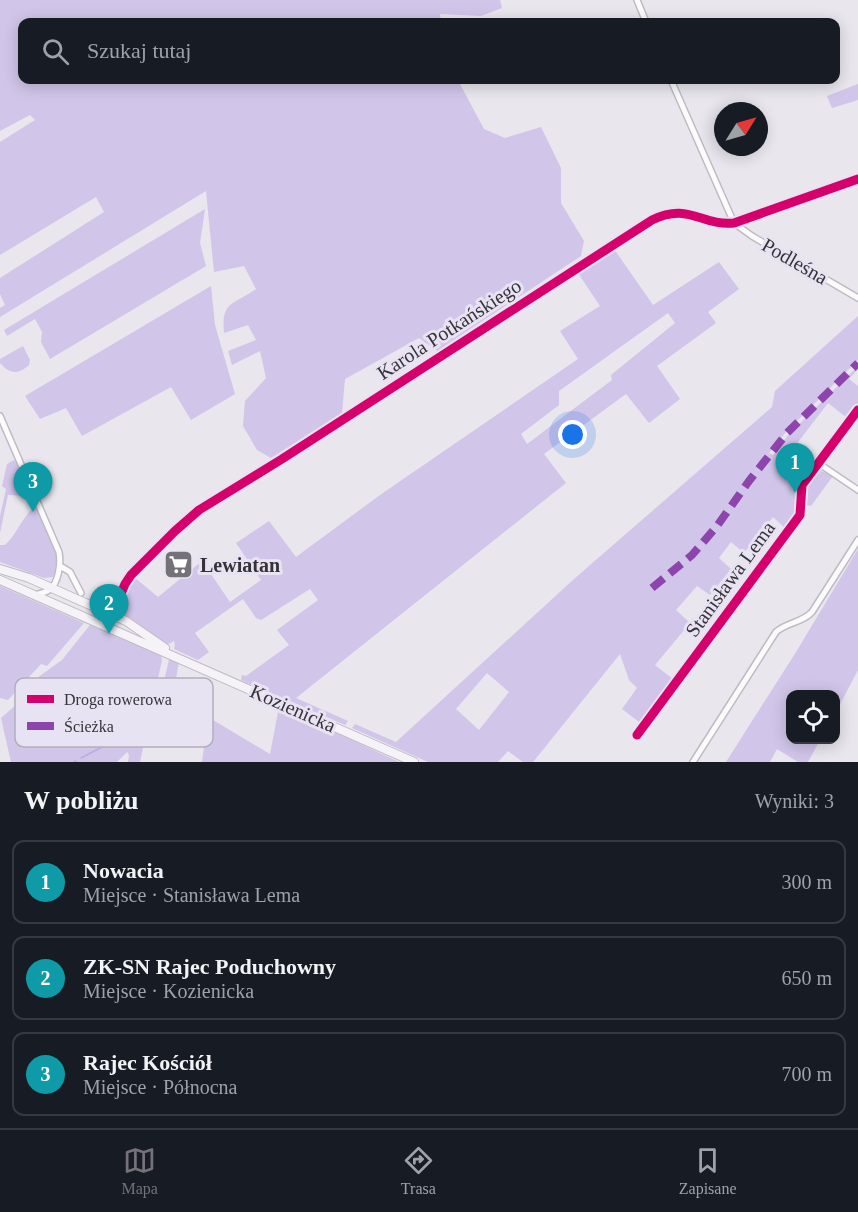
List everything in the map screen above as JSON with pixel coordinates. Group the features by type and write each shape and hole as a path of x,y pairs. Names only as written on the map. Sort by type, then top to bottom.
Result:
{"street":[{"path":"637,0 644,18"},
{"path":"673,84 734,222"},
{"name":"Karola Potkańskiego","path":"107,620 131,575 199,510 282,459 645,224 658,217 677,212 723,223 734,222 858,179"},
{"name":"Podleśna","path":"734,222 752,236 858,298"},
{"name":"Stanisława Lema","path":"637,735 800,515 802,485 858,410"},
{"path":"0,416 58,547 60,566 46,592 34,595"},
{"path":"818,463 858,490"},
{"path":"693,762 776,632 787,625 807,618 858,540"},
{"path":"60,566 70,572 81,593"},
{"path":"0,569 50,584 69,596 102,610 107,620"},
{"name":"Kozienicka","path":"0,579 64,608 107,620 132,624 172,655"},
{"path":"64,608 62,601 64,597 69,596"},
{"path":"102,610 112,607 117,602"},
{"name":"Kozienicka","path":"107,620 172,655 414,762"}],"shaded area":[{"path":"0,0 500,0 502,8 481,16 440,14 440,18 18,18 18,84 460,84 484,129 505,138 541,127 561,168 561,203 584,241 581,256 437,351 419,338 345,379 342,413 271,458 257,450 243,426 245,401 266,378 260,351 232,365 228,351 256,340 248,325 224,333 224,315 227,309 256,289 244,266 214,272 206,191 0,317 0,308 5,305 0,294 0,278 104,212 96,197 0,255 0,142 35,120 30,115 0,131"},
{"path":"858,84 858,100 832,108 827,96"},
{"path":"205,209 200,243 206,266 50,359 41,342 42,332 35,319 7,336 4,330"},
{"path":"614,249 653,305 719,262 739,289 708,312 716,323 657,366 680,399 649,423 626,394 544,454 566,483 296,698 348,721 345,725 241,680 242,675 246,676 289,645 277,630 318,600 310,589 261,620 256,618 243,599 195,633 209,652 198,660 174,649 174,641 167,645 122,614 121,599 134,577 158,597 202,561 230,602 261,580 236,543 269,521 296,557 380,495 578,359 560,331 600,306 578,273","holes":["668,313 675,323 611,375 612,380 527,444 521,434 559,405 559,391"]},
{"path":"211,286 215,325 235,394 191,420 171,387 82,436 66,408 40,419 25,396"},
{"path":"858,316 858,360 786,432 769,453 773,455 788,435 858,366 849,379 858,386 858,404 847,418 828,403 795,446 791,463 791,486 796,496 797,506 796,514 787,530 773,517 744,553 731,542 719,558 731,569 710,595 697,586 676,610 690,623 655,665 673,679 643,725 622,709 637,688 629,680 620,654 533,762 523,762 508,751 498,762 428,762 352,728 355,724 396,742 574,579 772,407 775,391","holes":["487,673 509,692 479,730 456,709"]},
{"path":"23,346 30,360 29,365 25,368 14,372 0,363 0,359"},
{"path":"14,460 19,465 34,502 29,496 8,495 0,533 0,516 6,489 2,486 7,464"},
{"path":"817,469 833,476 811,506 807,505 804,490"},
{"path":"33,508 39,512 53,543 56,568 53,577 44,578 0,562 0,545 5,545 9,541"},
{"path":"858,549 858,670 840,704 840,690 786,690 786,744 818,744 808,762 798,762 777,749 770,762 726,762"},
{"path":"0,586 84,623 47,666 41,664 28,678 15,678 15,692 8,700 0,698"},
{"path":"90,625 161,653 162,660 158,678 37,678 62,660"},
{"path":"169,659 179,662 176,678 165,678"},
{"path":"15,706 15,747 143,747 140,762 128,762 127,752 117,762 11,762 1,718"},
{"path":"288,710 399,762 202,762 204,747 213,747 213,720 270,754 278,712 287,713"}],"waterway":[{"path":"81,758 102,747"}],"marked path":[{"path":"652,588 692,555 717,526 787,433 858,363"}],"cycle path":[{"path":"112,615 131,575 199,510 652,220 676,213 723,223 734,223 858,179"},
{"path":"637,735 800,515 802,485 858,410"}],"place":[{"name":"Nowacia","path":"795,493"},
{"name":"Rajec Kościół","path":"33,512"},
{"name":"Lewiatan","path":"179,565"},
{"name":"ZK-SN Rajec Poduchowny","path":"109,634"}]}
